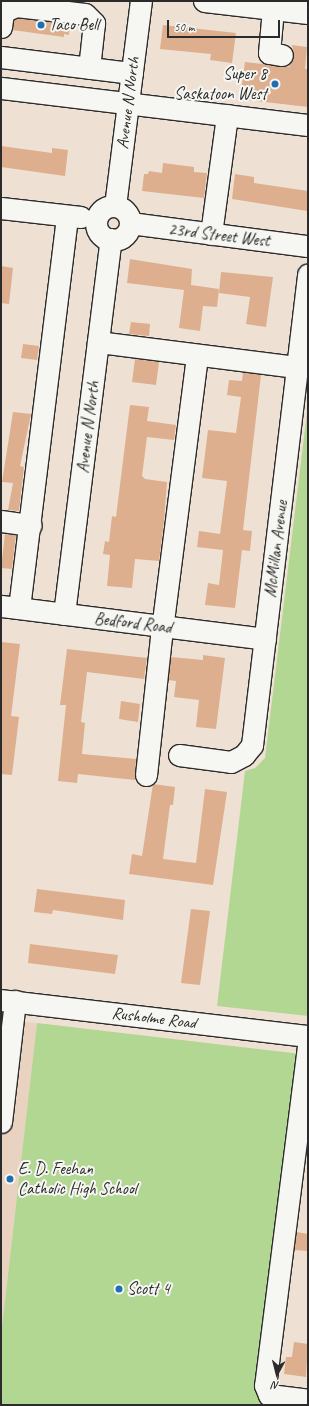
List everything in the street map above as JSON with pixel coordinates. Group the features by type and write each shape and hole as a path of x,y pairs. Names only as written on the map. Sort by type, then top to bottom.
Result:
{"main road":[{"path":"205,1 308,13"}],"street":[{"name":"Avenue N North","path":"115,206 141,1"},
{"path":"1,27 3,12 16,6 85,14 94,23 89,68"},
{"path":"273,9 269,53 282,55"},
{"path":"1,57 132,73"},
{"path":"1,88 308,125"},
{"path":"211,234 227,115"},
{"path":"115,206 127,212 130,224 125,235 111,239 100,233 97,220 102,210 115,206"},
{"path":"1,208 97,220"},
{"path":"10,607 31,525 67,216"},
{"name":"23rd Street West","path":"130,224 308,246"},
{"name":"Avenue N North","path":"64,614 111,239"},
{"name":"McMillan Avenue","path":"179,755 231,762 244,755 252,745 308,274"},
{"path":"98,342 297,367"},
{"path":"146,776 162,626 197,355"},
{"path":"1,521 31,525"},
{"name":"Bedford Road","path":"10,607 265,639"},
{"path":"1,1122 8,1001"},
{"name":"Rusholme Road","path":"8,1001 308,1036"},
{"path":"308,1046 265,1385 269,1395 308,1400"}],"shaded area":[{"name":"E. D. Feehan Catholic High School","path":"1,1020 37,1023 1,1335"}],"green space":[{"path":"308,404 308,1016 217,1006 245,771 255,768 265,758"},
{"path":"37,1023 301,1054 273,1380 282,1389 308,1405 1,1405 1,1335"}],"building":[{"name":"Taco Bell","path":"18,18 70,24 69,35 64,34 64,37 12,30 14,20"},
{"path":"163,25 236,33 232,63 210,60 211,54 160,49"},
{"name":"Super 8 Saskatoon West","path":"292,45 307,47 305,69 308,69 308,107 240,99 245,62 289,67 294,56"},
{"path":"1,146 52,153 52,148 68,150 65,176 1,167"},
{"path":"163,163 194,167 194,172 207,173 204,198 142,191 144,174 148,174 149,171 162,173"},
{"path":"235,174 254,177 254,183 308,191 307,211 232,199"},
{"path":"130,259 192,269 191,285 219,289 217,307 203,306 200,331 179,328 184,290 127,283"},
{"path":"1,266 13,268 9,304 1,303"},
{"path":"221,272 273,277 266,327 246,324 250,297 219,293"},
{"path":"131,322 150,324 149,336 129,334"},
{"path":"23,344 39,346 37,360 21,358"},
{"path":"135,359 159,362 156,385 132,382"},
{"path":"243,372 261,375 243,530 252,531 250,551 242,550 235,608 205,605 208,583 219,585 223,550 197,547 199,531 220,534 227,481 202,478 208,430 236,433 241,397 227,395 229,380 242,381"},
{"path":"130,405 149,407 147,421 176,425 174,440 147,437 142,476 145,479 167,482 164,521 159,561 135,559 132,588 107,586 110,555 103,554 105,541 109,542 112,516 116,517"},
{"path":"13,412 31,414 20,466 24,467 19,511 8,510 13,483 2,482"},
{"path":"5,534 16,535 12,569 1,568"},
{"path":"1,642 20,644 11,716 19,717 12,775 1,774"},
{"path":"67,649 147,658 144,679 87,672 81,722 85,723 82,754 136,759 135,780 78,774 77,783 58,781 66,705 60,705"},
{"path":"203,655 225,658 216,729 196,727 199,700 174,697 176,681 168,680 171,657 203,660"},
{"path":"121,701 140,704 138,722 119,719"},
{"path":"153,784 175,787 173,805 170,805 163,859 196,863 205,789 227,792 213,885 129,874 132,854 142,856"},
{"path":"37,889 125,900 123,920 53,910 52,914 34,912"},
{"path":"191,909 210,911 200,985 181,983"},
{"path":"30,944 118,955 115,974 28,963"},
{"path":"296,1232 308,1234 308,1251 294,1250"},
{"path":"294,1342 308,1344 306,1377 284,1374 286,1357 292,1357"}],"place":[{"name":"Taco Bell","path":"41,25"},
{"name":"Super 8 Saskatoon West","path":"275,84"},
{"name":"E. D. Feehan Catholic High School","path":"10,1179"},
{"name":"Scott 4","path":"119,1289"}]}
